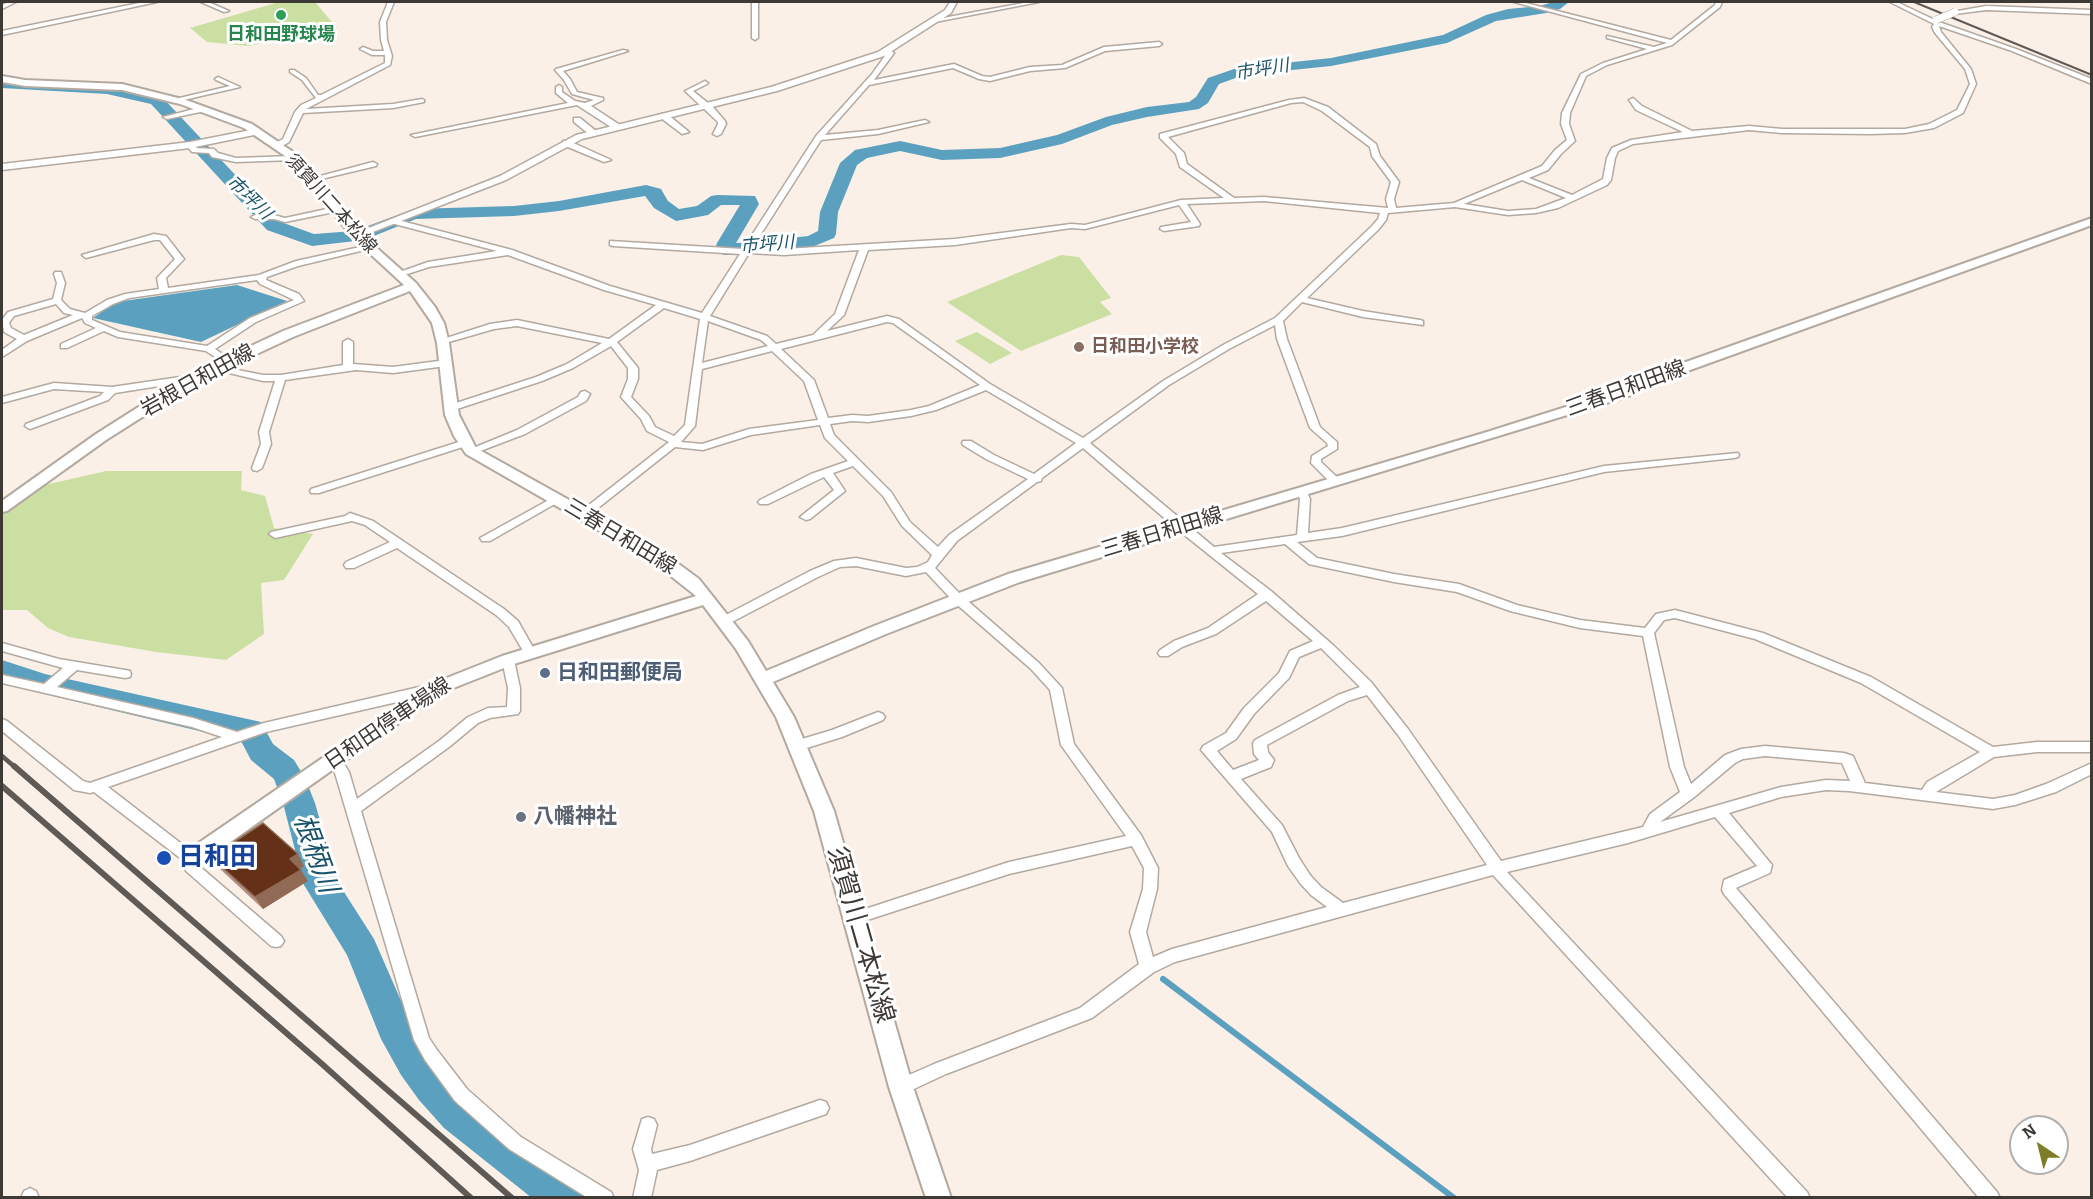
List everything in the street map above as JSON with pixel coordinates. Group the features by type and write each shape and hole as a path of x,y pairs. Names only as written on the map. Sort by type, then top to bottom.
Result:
{"main road":[{"name":"須賀川二本松線","path":"2,79 25,83 115,86 175,100 248,126 293,158 313,179 356,235 412,286"},
{"name":"三春日和田線","path":"468,447 658,556 693,583 707,598 764,679 958,599 1030,573 1621,394 1674,371 2091,221"},
{"path":"412,286 429,307 438,323 446,363 451,408 468,447"},
{"name":"岩根日和田線","path":"2,508 101,437 194,378 288,334 412,286"},
{"name":"日和田停車場線","path":"192,859 435,689 508,660 707,598"},
{"name":"須賀川二本松線","path":"764,679 785,717 824,811 901,1087 939,1197"}],"street":[{"path":"2,7 13,2"},
{"path":"2,33 153,2"},
{"path":"204,2 226,11"},
{"path":"276,146 288,136 300,111 384,68 390,61 384,40 383,22 390,2"},
{"path":"755,2 755,38"},
{"path":"356,235 503,178 566,143 593,133 774,89 889,51 948,11 953,2"},
{"path":"935,20 1036,2"},
{"path":"1517,2 1672,42"},
{"path":"1455,205 1545,168 1570,141 1565,124 1566,113 1583,75 1605,64 1654,50 1672,42 1718,6 1719,2"},
{"path":"1893,2 1935,21 2091,82"},
{"path":"1935,21 1955,12 1986,8 2091,12"},
{"path":"613,243 784,252 955,242 1071,226 1085,227 1181,202 1231,199 1264,199 1389,210 1455,205 1494,212 1526,213 1555,206 1570,197 1600,186 1607,180 1611,158 1622,145 1691,133 1754,128 1782,132 1899,132 1923,128 1948,118 1960,111 1972,90 1973,79 1968,69 1938,33 1935,21"},
{"path":"1610,37 1654,50"},
{"path":"867,83 954,66 981,78 990,79 1030,69 1063,67 1104,49 1159,44"},
{"path":"363,49 372,54 388,53"},
{"path":"585,106 601,99 574,93 567,79 558,70 625,51"},
{"path":"584,514 674,443 690,426 705,318 819,138 888,57 891,53 889,51"},
{"path":"292,71 304,79 316,96 322,98"},
{"path":"175,100 237,87 218,79"},
{"path":"705,83 688,91 707,106 722,124 717,134"},
{"path":"559,87 559,93 573,103"},
{"path":"724,621 838,564 856,562 906,572 928,567 936,561 938,554 953,538 1167,383 1226,347 1278,320 1382,220 1389,210 1395,182 1376,156 1373,146 1325,109 1304,100 1291,101 1163,136 1180,153 1183,165 1231,199"},
{"path":"1633,100 1639,108 1691,133"},
{"path":"300,111 393,106 422,101"},
{"path":"415,135 573,103 585,106 617,128"},
{"path":"166,117 202,109"},
{"path":"664,116 685,132"},
{"path":"577,120 593,133"},
{"path":"819,138 878,132 925,122"},
{"path":"1704,122 1718,131"},
{"path":"2,167 190,145 256,132"},
{"path":"566,143 607,160"},
{"path":"190,145 195,150 211,151 215,155 236,160 293,158"},
{"path":"313,179 373,164"},
{"path":"1523,178 1570,197"},
{"path":"1164,229 1196,224 1181,202"},
{"path":"255,217 274,217 285,220 336,209"},
{"path":"394,221 509,252 764,338 809,380 829,436 887,494 906,524 938,554"},
{"path":"86,255 154,237 163,237 180,259 161,278 164,291"},
{"path":"862,257 896,250 904,245"},
{"path":"817,337 839,315 865,246"},
{"path":"2,354 24,339 128,296 261,277 296,264 369,248"},
{"path":"398,274 428,266 509,252"},
{"path":"56,301 62,283 58,274"},
{"path":"24,339 7,330 4,323 6,318 27,308 56,301 60,302 67,311 83,316 103,328 133,337 209,349 253,320 299,301 296,296 263,282 261,277"},
{"path":"1300,299 1363,314 1420,323"},
{"path":"451,408 557,372 611,342 662,305"},
{"path":"698,367 887,319 896,321 987,386 1084,444 1181,527 1267,594 1323,643 1369,689 1409,741 1502,876 1801,1197"},
{"path":"1278,320 1282,339 1315,428 1332,442 1333,447 1316,458 1316,463 1336,482"},
{"path":"442,341 493,326 517,323 611,342 633,368 633,379 626,397 645,418 651,429 674,443 703,447 749,432 924,411 987,386"},
{"path":"63,346 103,328"},
{"path":"348,342 348,368"},
{"path":"209,349 221,364 263,378 281,378 348,368 393,370 446,363"},
{"path":"2,400 54,386 112,390 194,378"},
{"path":"257,468 266,444 264,432 281,378"},
{"path":"30,426 95,402 112,390"},
{"path":"315,491 536,425 582,399 585,394"},
{"path":"967,443 990,458 1037,479"},
{"path":"1213,551 1241,545 1288,542 1342,532 1604,469 1734,455"},
{"path":"764,502 826,472 855,462"},
{"path":"806,517 840,491 826,472"},
{"path":"1302,492 1305,499 1303,539"},
{"path":"486,538 556,499"},
{"path":"275,534 352,517 369,524 500,612 514,624 530,653"},
{"path":"1288,542 1313,561 1394,578 1459,588 1514,608 1580,624 1648,633"},
{"path":"350,565 398,543"},
{"path":"928,567 958,599 1035,666 1056,688 1068,745 1136,839 1151,868 1150,889 1138,932 1148,967"},
{"path":"1164,652 1212,631 1267,594"},
{"path":"1688,794 1677,767 1648,633 1660,617 1675,614 1759,636 1866,680 1991,752"},
{"path":"1323,643 1298,651 1284,675 1249,711 1231,735 1208,750 1250,801 1278,829 1293,862 1305,879 1316,891 1341,910"},
{"path":"2,647 71,668 125,674"},
{"path":"354,808 444,744 472,720 488,713 513,711 514,688 508,660"},
{"path":"47,689 71,668"},
{"path":"2,679 193,723 234,736"},
{"path":"2,724 79,786 96,786 234,736 435,689"},
{"path":"1231,777 1266,763 1267,760 1261,754 1260,743 1343,698 1369,689"},
{"path":"797,746 837,734 878,717"},
{"path":"1926,795 1932,786 1991,752 2037,747 2091,747"},
{"path":"1648,831 1655,818 1734,756 1765,751 1844,758 1848,760 1859,786"},
{"path":"334,760 342,772 354,808 422,1040 431,1055 461,1095 515,1143 604,1197"},
{"path":"901,1087 940,1069 1086,1012 1148,967 1172,956 1497,868 1648,831 1803,788 1826,785 1859,786 1993,804 2050,788 2091,768"},
{"path":"96,786 192,859 191,867 276,941"},
{"path":"1718,810 1765,865 1765,869 1729,884 1729,890 1991,1197"},
{"path":"855,918 1009,868 1136,839"},
{"path":"646,1164 690,1153 820,1108"},
{"path":"642,1197 646,1184 646,1164 642,1149 648,1125"}],"green space":[{"name":"日和田野球場","path":"279,2 315,2 337,28 248,46 207,42 190,28"},
{"path":"1061,255 1079,257 1111,298 1100,302 1112,314 1021,351 947,302"},
{"path":"977,332 1012,353 990,364 955,341"},
{"path":"106,471 242,471 241,490 265,496 274,528 313,534 284,580 261,583 264,634 226,660 156,652 69,637 48,628 27,610 2,610 2,515 40,486"}],"water":[{"path":"237,285 287,301 201,342 93,318 116,302"}],"building":[{"path":"263,823 298,854 290,859 301,870 255,897 211,857"}],"waterway":[{"name":"市坪川","path":"2,84 107,89 156,100 266,219 274,226 312,240 357,236 414,214 514,211 559,206 646,190 655,193 660,204 676,215 702,211 717,200 749,200 750,204 726,243 725,249 752,248 812,241 827,234 829,212 849,163 861,154 900,146 942,155 1000,153 1062,139 1106,122 1147,112 1193,106 1202,100 1213,81 1242,71 1331,62 1447,39 1491,18 1508,13 1541,10 1562,2"},
{"name":"根柄川","path":"2,670 42,684 68,688 243,731 250,730 262,752 283,768 289,778 299,803 321,885 362,949 394,1027 414,1063 432,1088 458,1115 565,1198"},
{"path":"1163,979 1454,1198"}],"railway":[{"path":"1914,2 2092,75"},
{"path":"2,756 16,768"},
{"path":"14,766 512,1198"},
{"path":"2,786 322,1064 471,1198"}],"place":[{"name":"日和田野球場","path":"281,15"},
{"name":"日和田小学校","path":"1079,347"},
{"name":"日和田郵便局","path":"545,673"},
{"name":"八幡神社","path":"521,817"},
{"name":"日和田","path":"164,858"}]}
